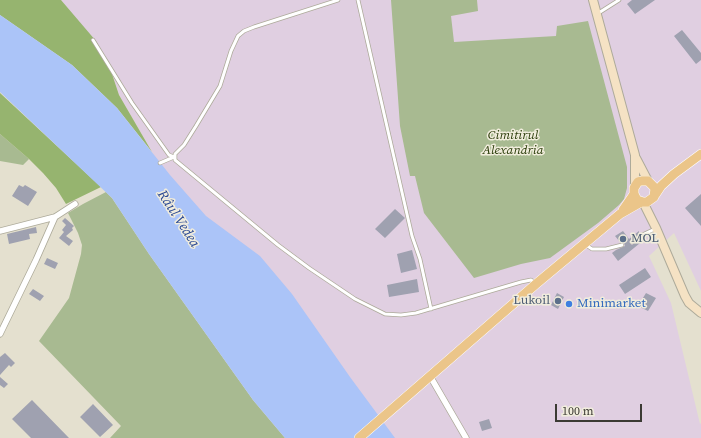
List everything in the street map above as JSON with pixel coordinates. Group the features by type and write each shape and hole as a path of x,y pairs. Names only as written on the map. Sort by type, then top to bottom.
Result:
{"main road":[{"path":"593,0 635,155 649,181 655,188 647,200"},
{"path":"359,438 536,284 620,214 647,200 674,174 701,154"},
{"path":"635,155 635,197 647,200"},
{"path":"620,214 634,189 641,181 649,181 674,174"},
{"path":"647,200 655,225 685,296 689,303 701,313"}],"street":[{"path":"0,231 55,217 75,204"},
{"path":"0,334 55,217"},
{"path":"430,376 466,438"}],"lane":[{"path":"160,163 174,157 184,145 203,116 220,86 231,51 238,36 254,26 338,0"},
{"path":"358,0 412,236 420,259 431,309"},
{"path":"597,14 619,0"},
{"path":"93,40 132,103 169,155 174,157 181,165 278,245 355,299 385,314 401,315 431,309 521,282 531,280 536,284"},
{"path":"642,235 655,225"},
{"path":"585,244 592,249 606,249 622,245"}],"shaded area":[{"path":"61,0 701,0 701,291 674,233 649,256 671,303 700,424 701,423 701,438 292,438 152,152 119,95 110,68"}],"green space":[{"path":"0,0 61,0 96,41 110,68 119,95 152,152 117,108 72,65 0,15"},
{"name":"Cimitirul Alexandria","path":"391,0 477,0 478,11 451,16 454,42 556,36 557,26 588,21 627,167 627,188 624,199 619,205 598,223 550,258 521,264 474,278 424,213 415,176 410,176 400,126"},
{"path":"0,93 101,187 66,204 56,188 43,173 0,134"},
{"path":"0,134 29,159 23,165 0,161"},
{"path":"106,192 112,198 149,254 253,400 285,438 110,438 121,426 39,341 69,298 81,254 82,245 68,213"}],"water":[{"name":"Râul Vedea","path":"0,15 72,65 117,108 170,175 206,216 260,256 292,294 395,438 285,438 253,400 149,254 112,198 0,92"}],"building":[{"path":"632,0 655,0 635,14 627,4"},
{"path":"682,30 701,53 701,60 696,64 674,36"},
{"path":"19,185 23,187 25,185 37,192 28,206 12,196"},
{"path":"701,194 701,226 685,208"},
{"path":"395,209 405,218 385,238 375,229"},
{"path":"65,218 74,226 72,228 73,230 66,236 73,241 69,246 59,238 64,232 62,230 66,225 62,221"},
{"path":"36,227 37,233 29,234 30,239 9,244 7,234"},
{"path":"623,231 629,239 639,231 639,237 645,239 618,261 612,253 625,246 624,243 620,242 615,236","holes":["633,237 637,240 632,245 629,242"]},
{"path":"412,250 417,269 401,273 397,254"},
{"path":"47,258 58,263 55,269 44,264"},
{"path":"645,268 651,277 625,294 619,285"},
{"path":"417,279 419,292 389,297 387,285"},
{"path":"33,289 44,296 40,301 29,294"},
{"name":"Lukoil","path":"557,293 564,297 558,309 551,305"},
{"path":"646,293 656,298 648,311 638,306"},
{"path":"5,353 15,363 11,367 9,365 0,375 0,357"},
{"path":"0,377 8,384 4,388 0,385"},
{"path":"32,400 69,438 31,438 12,419"},
{"path":"93,404 113,425 100,437 80,417"},
{"path":"489,419 492,428 482,431 479,422"}],"place":[{"name":"MOL","path":"623,239"},
{"name":"Lukoil","path":"558,301"},
{"name":"Minimarket","path":"569,304"}]}
